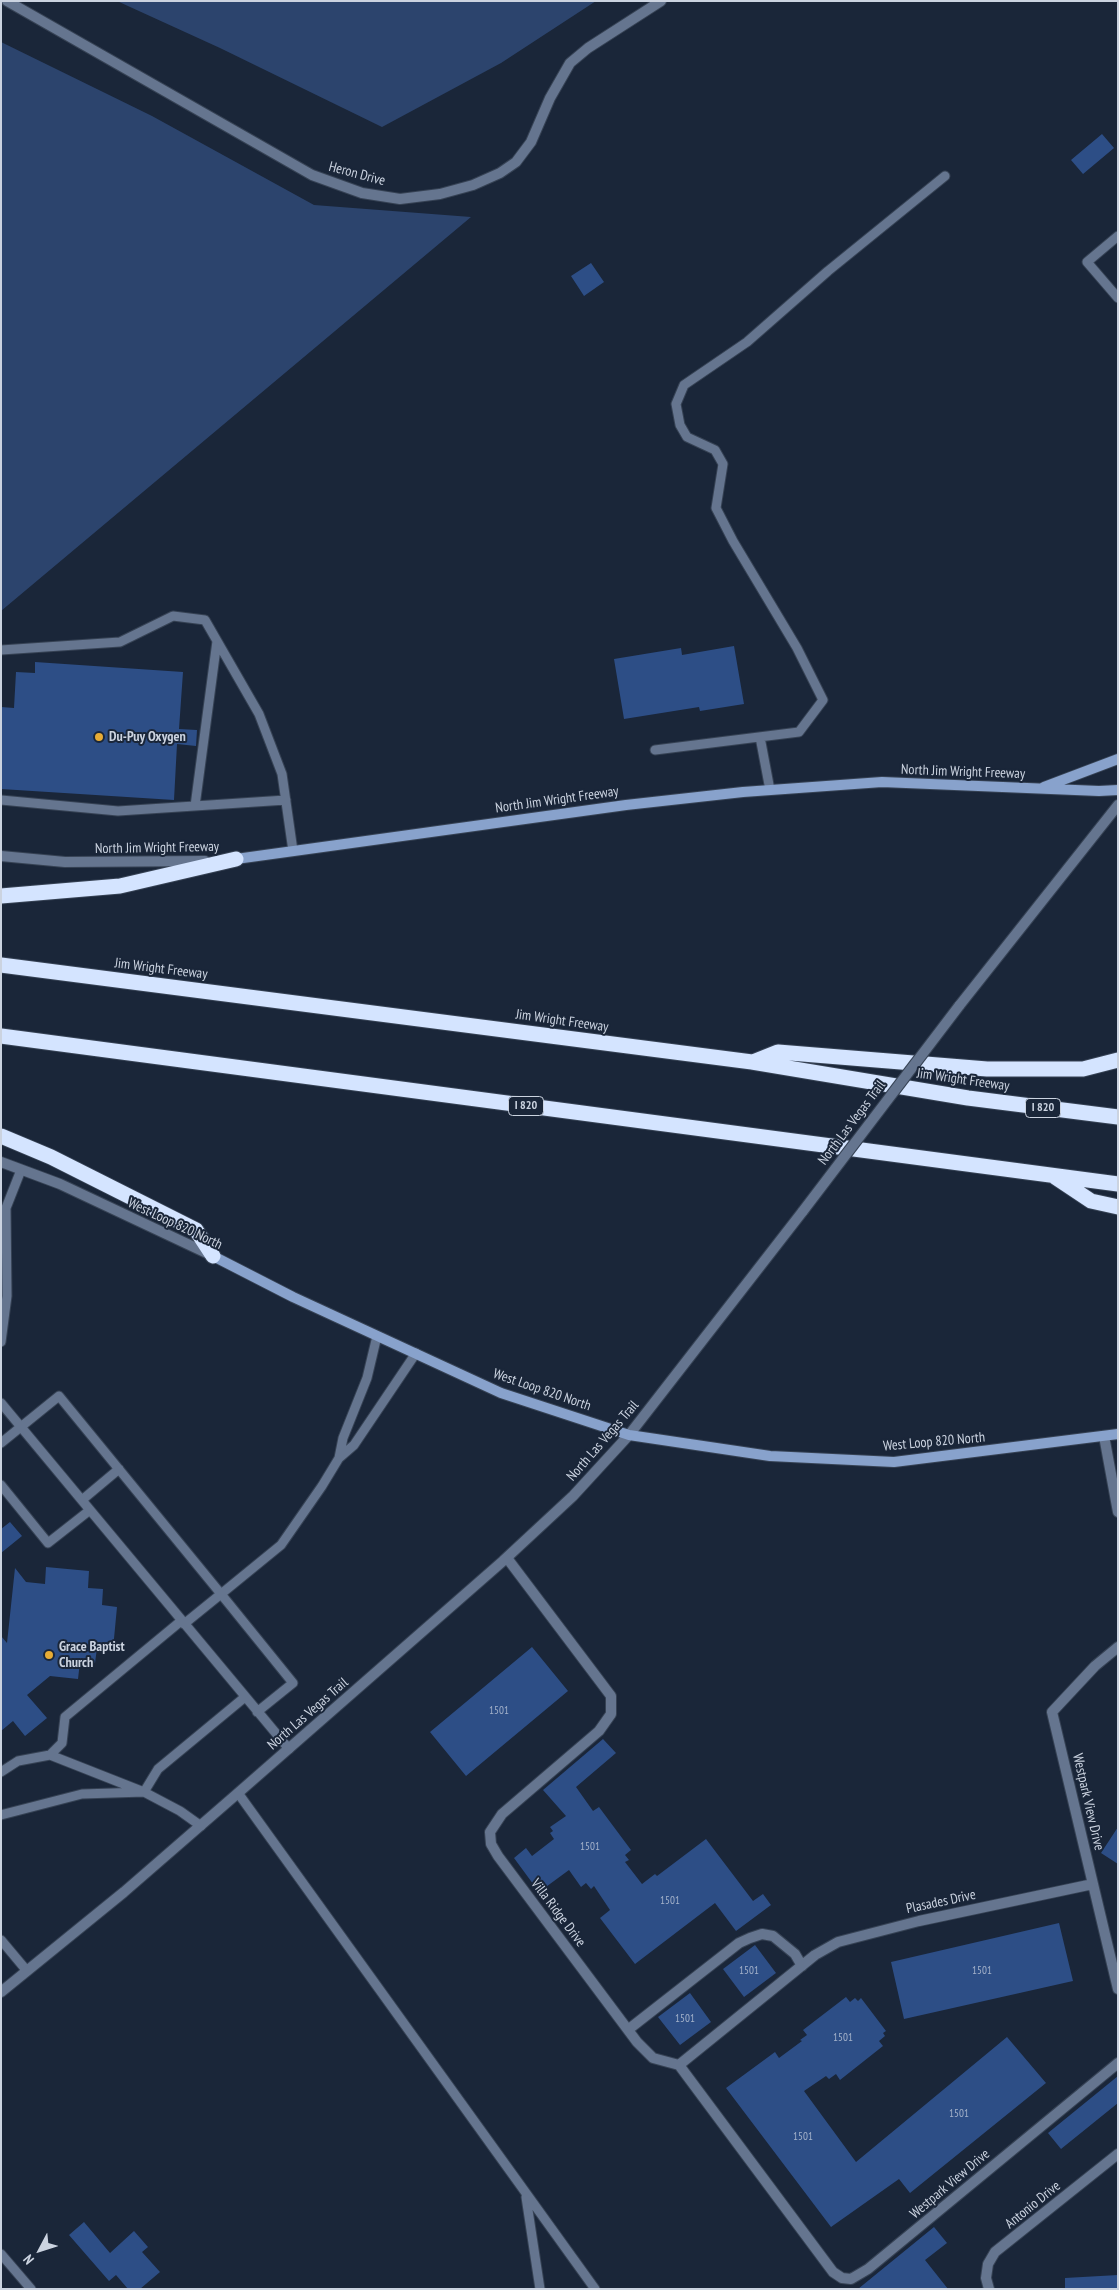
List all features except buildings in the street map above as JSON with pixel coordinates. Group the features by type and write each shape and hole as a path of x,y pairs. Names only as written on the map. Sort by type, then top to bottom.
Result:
{"highway":[{"path":"1,896 120,886 236,859"},
{"name":"Jim Wright Freeway","path":"1,965 752,1062 968,1098 1118,1117"},
{"name":"I 820","path":"1,1036 1118,1184"},
{"path":"752,1062 778,1052 987,1069 1083,1068 1118,1060"},
{"path":"1,1136 51,1157 196,1230 213,1256"},
{"path":"1052,1175 1091,1201 1118,1208"}],"main road":[{"path":"1039,789 1118,759"},
{"name":"North Jim Wright Freeway","path":"236,859 626,805 770,790 882,782 1039,789 1118,790"},
{"name":"West Loop 820 North","path":"213,1256 377,1336 501,1393 630,1435 770,1456 894,1462 1118,1434"}],"street":[{"name":"Heron Drive","path":"7,1 312,175 362,193 400,199 440,194 472,185 500,173 516,162 532,142 550,98 570,63 588,48 661,1"},
{"name":"North Las Vegas Trail","path":"1,1992 201,1826 507,1558 573,1496 630,1435 959,1006 1118,805"},
{"name":"North Jim Wright Freeway","path":"1,856 65,862 123,863 236,859"},
{"name":"West Loop 820 North","path":"1,1162 60,1184 213,1256"},
{"path":"1104,1436 1118,1512"},
{"name":"Villa Ridge Drive","path":"507,1558 611,1696 611,1714 599,1731 502,1814 490,1832 491,1844 498,1856 646,2053 662,2062 679,2065"},
{"name":"Westpark View Drive","path":"1118,1647 1095,1666 1052,1712 1118,1989"},
{"name":"Plasades Drive","path":"679,2065 815,1954 838,1942 919,1921 1093,1884"},
{"path":"629,2030 739,1943 750,1938 762,1934 773,1936 795,1954 802,1966"},
{"name":"Westpark View Drive","path":"679,2065 833,2272 842,2278 850,2279 868,2269 1118,2063"},
{"name":"Antonio Drive","path":"989,2289 986,2278 988,2264 995,2252 1118,2154"}],"lane":[{"path":"655,750 799,732 823,700 797,648 733,541 716,508 723,464 715,450 687,437 680,425 676,404 684,386 747,342 835,266 945,176"},
{"path":"1118,236 1087,262 1118,298"},
{"path":"1,650 120,642 174,616 205,620 259,714 282,774 293,851"},
{"path":"195,806 217,641"},
{"path":"760,737 770,790"},
{"path":"1,800 118,812 286,800"},
{"path":"1,1342 7,1296 6,1208 22,1170"},
{"path":"339,1458 343,1438 368,1378 377,1336"},
{"path":"50,1755 62,1743 65,1717 182,1622 268,1558 281,1545 308,1508 339,1458 354,1445 416,1353"},
{"path":"1,1443 60,1396 293,1683 257,1712"},
{"path":"1,1403 288,1749"},
{"path":"82,1500 119,1469"},
{"path":"1,1485 48,1543 90,1510"},
{"path":"144,1792 158,1769 245,1697"},
{"path":"1,1772 18,1761 50,1755 144,1792 180,1811 201,1826"},
{"path":"1,1815 82,1794 144,1792"},
{"path":"238,1793 595,2289"},
{"path":"1,1940 28,1971"},
{"path":"526,2195 540,2289"},
{"path":"1,2254 31,2289"}],"shaded area":[{"path":"117,1 596,1 501,63 382,127 220,48"},
{"path":"1,42 152,116 314,205 471,217 1,611"}],"place":[{"name":"Du-Puy Oxygen","path":"99,737"},
{"name":"Grace Baptist Church","path":"49,1655"}]}
